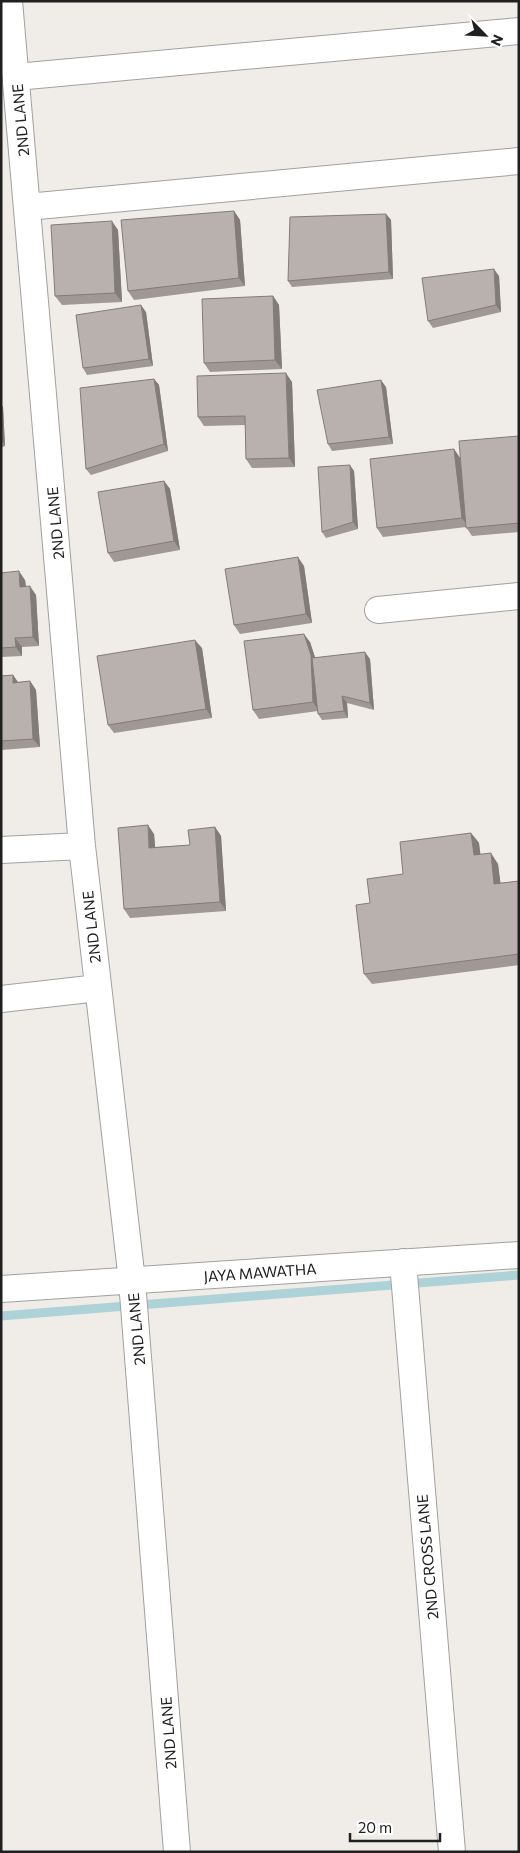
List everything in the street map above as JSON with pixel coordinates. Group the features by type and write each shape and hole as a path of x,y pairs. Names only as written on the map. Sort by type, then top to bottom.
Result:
{"street":[{"name":"2ND LANE","path":"9,1 82,846 132,1281 177,1852"},
{"path":"16,77 519,31"},
{"path":"27,207 519,161"},
{"path":"378,610 519,596"},
{"path":"1,850 82,846"},
{"path":"1,999 98,988"},
{"name":"JAYA MAWATHA","path":"1,1289 519,1255"},
{"name":"2ND CROSS LANE","path":"403,1262 452,1852"}],"building":[{"path":"234,211 239,278 128,291 121,220"},
{"path":"386,214 389,272 288,281 290,217"},
{"path":"112,221 115,293 55,296 51,225"},
{"path":"494,269 496,305 428,321 422,278"},
{"path":"273,296 275,360 204,363 202,299"},
{"path":"141,305 149,359 83,368 76,315"},
{"path":"286,373 289,458 246,459 245,416 198,417 197,376"},
{"path":"154,379 164,444 86,469 80,388"},
{"path":"381,380 389,437 328,444 317,390"},
{"path":"519,436 519,523 466,528 459,441"},
{"path":"454,449 462,518 377,528 370,459"},
{"path":"350,465 353,522 322,532 318,467"},
{"path":"164,481 174,541 108,553 98,492"},
{"path":"298,557 306,614 234,625 225,569"},
{"path":"19,571 20,587 30,586 33,637 15,638 16,647 1,648 1,573"},
{"path":"304,634 311,655 313,702 253,710 244,641"},
{"path":"195,640 206,709 108,725 97,656"},
{"path":"365,652 370,703 342,696 344,711 318,714 312,658"},
{"path":"13,675 13,683 30,681 33,739 1,741 1,676"},
{"path":"148,825 149,848 190,845 188,830 215,827 220,902 124,909 118,828"},
{"path":"471,833 474,855 491,853 494,884 519,881 519,954 364,974 356,905 370,903 367,879 403,874 400,842"}],"waterway":[{"path":"1,1316 519,1275"}]}
